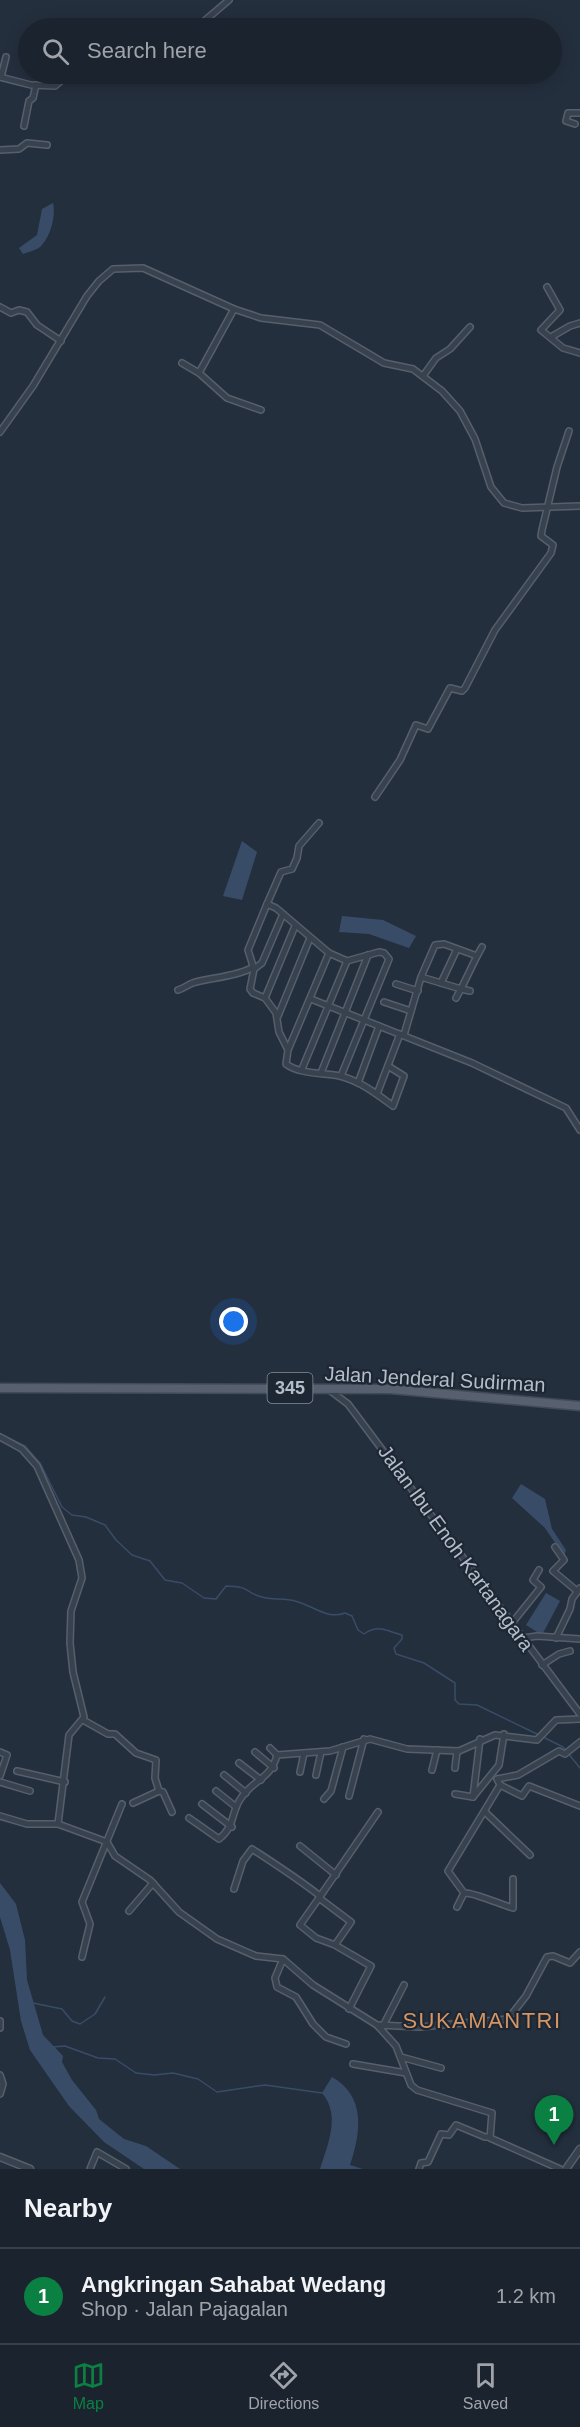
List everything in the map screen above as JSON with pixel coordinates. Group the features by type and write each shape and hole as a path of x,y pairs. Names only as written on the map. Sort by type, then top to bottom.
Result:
{"main road":[{"name":"Jalan Jenderal Sudirman","path":"0,1388 406,1389 580,1406"}],"street":[{"path":"208,18 229,0"},
{"path":"6,57 0,77 18,81"},
{"path":"32,84 55,86 57,84"},
{"path":"24,126 29,101 33,98 36,85"},
{"path":"575,124 566,120 567,113 580,113"},
{"path":"0,150 19,149 27,143 47,145"},
{"path":"0,432 89,293 107,273 116,269 147,269 234,309 261,318 320,326 376,360 413,369 447,395 460,411 475,439 491,487 504,503 522,508 548,509 580,506"},
{"path":"547,287 560,308 541,329 563,348 580,353"},
{"path":"0,307 11,313 19,310 27,312 37,325 60,341"},
{"path":"199,373 234,309"},
{"path":"551,337 580,323"},
{"path":"423,376 436,358 450,349 470,327"},
{"path":"182,363 199,373 227,398 261,410"},
{"path":"375,797 400,760 416,725 428,729 442,708 449,690 452,688 462,691 465,688 495,630 551,553 553,544 541,536 557,467 569,431"},
{"path":"278,1016 265,998 251,992 254,968 248,950 281,872 292,869 299,846 319,823"},
{"path":"267,904 283,914 329,953 347,961 369,953 384,953 389,959 341,1077"},
{"path":"178,990 193,982 226,974 243,974 262,963 283,914"},
{"path":"265,998 295,926"},
{"path":"288,1050 279,1032 278,1016 310,938"},
{"path":"377,1094 402,1035 421,977 435,945 444,944 477,956"},
{"path":"456,998 482,947"},
{"path":"441,984 458,950"},
{"path":"329,953 288,1050 286,1064 358,1083 393,1106 404,1076 388,1066"},
{"path":"321,1073 369,953"},
{"path":"302,1070 347,961"},
{"path":"421,977 470,991"},
{"path":"396,984 418,991"},
{"path":"311,999 478,1065 566,1107 580,1130"},
{"path":"384,1002 411,1011"},
{"path":"358,1083 379,1026"},
{"name":"Jalan Ibu Enoh Kartanagara","path":"327,1388 348,1404 580,1714"},
{"path":"348,1404 352,1389"},
{"path":"0,1437 18,1446 38,1466 79,1560 82,1578 72,1606 70,1643 73,1672 83,1706 83,1720 69,1735 58,1824"},
{"path":"555,1547 564,1560 553,1571 579,1589 556,1638"},
{"path":"512,1623 541,1587 533,1580 539,1570"},
{"path":"524,1638 537,1636 580,1639"},
{"path":"542,1665 559,1654 570,1651"},
{"path":"270,1748 277,1755 321,1752 364,1739 397,1747 458,1751 480,1739 504,1734 532,1740 539,1738 556,1720 580,1719"},
{"path":"83,1720 108,1734 115,1734 136,1753 155,1760 159,1791"},
{"path":"473,1797 499,1765 504,1734"},
{"path":"349,1796 364,1739"},
{"path":"473,1797 480,1739"},
{"path":"580,1742 567,1752 559,1751 518,1775 499,1778 497,1781 522,1796 529,1786 580,1806"},
{"path":"324,1799 332,1791 343,1747"},
{"path":"432,1770 437,1750"},
{"path":"455,1768 458,1751"},
{"path":"0,1752 7,1755 0,1775"},
{"path":"255,1752 274,1768"},
{"path":"316,1775 321,1752"},
{"path":"300,1772 304,1753"},
{"path":"189,1818 217,1839 232,1827 236,1807 246,1793 274,1768 277,1755"},
{"path":"239,1762 261,1780"},
{"path":"17,1771 65,1782"},
{"path":"224,1775 246,1793"},
{"path":"0,1782 30,1791"},
{"path":"464,1893 448,1873 501,1785"},
{"path":"134,1803 159,1791"},
{"path":"159,1791 163,1792 172,1812"},
{"path":"216,1791 236,1807"},
{"path":"455,1794 473,1797"},
{"path":"82,1957 90,1924 82,1902 122,1804"},
{"path":"202,1804 232,1827"},
{"path":"350,2008 371,1967 335,1945 316,1938 300,1925 378,1812"},
{"path":"485,1812 530,1855"},
{"path":"0,1816 27,1824 58,1824 107,1842 115,1856 153,1883 179,1912 217,1940 256,1956 283,1959 313,1985 380,2026 396,2046 411,2085 417,2090 493,2114 489,2137"},
{"path":"300,1846 336,1875"},
{"path":"234,1889 243,1861 252,1849 270,1863 279,1865 351,1922 335,1945"},
{"path":"464,1893 470,1892 482,1899 513,1908 513,1879"},
{"path":"129,1911 153,1883"},
{"path":"457,1907 464,1893"},
{"path":"380,2026 420,2027 508,2019 526,1996 547,1958 553,1956 570,1963 580,1952"},
{"path":"283,1959 275,1978 277,1987 296,1997 313,2024 326,2037 346,2043"},
{"path":"380,2026 404,1985"},
{"path":"0,2021 0,2028"},
{"path":"401,2057 441,2068"},
{"path":"353,2064 406,2073"},
{"path":"0,2075 3,2084 0,2094"},
{"path":"419,2169 421,2163 428,2162 441,2134 450,2135 456,2125 485,2138 489,2137 560,2169"},
{"path":"566,2169 580,2149"},
{"path":"90,2169 97,2152 126,2169"},
{"path":"0,2157 30,2169"}],"water":[{"path":"53,203 53,219 48,237 35,250 23,254 19,248 37,235 42,209"},
{"path":"242,841 257,852 242,900 223,896"},
{"path":"342,916 383,920 416,936 409,948 369,934 339,932"},
{"path":"521,1484 545,1499 552,1529 566,1550 564,1556 545,1528 512,1498"},
{"path":"546,1593 560,1601 542,1635 526,1625"},
{"path":"0,1883 16,1904 25,1940 27,1980 43,2035 63,2056 62,2062 72,2080 96,2110 99,2119 124,2139 146,2146 180,2169 144,2169 104,2142 69,2106 30,2050 21,2021 10,1950 0,1917"},
{"path":"332,2077 351,2094 356,2105 357,2140 350,2165 363,2169 320,2169 329,2140 332,2120 328,2102 322,2093"}],"waterway":[{"path":"0,1434 25,1446 40,1463 62,1507 72,1515 86,1517 105,1525 116,1540 132,1555 150,1561 165,1580 182,1583 204,1598 216,1599 226,1586 240,1587 266,1598 295,1601 332,1615 345,1613 352,1616 358,1630 364,1634 378,1629 402,1635 402,1639 394,1648 396,1654 424,1663 455,1683 455,1700 459,1704 477,1705 539,1735"},
{"path":"543,1737 563,1747 580,1768"},
{"path":"33,2003 62,2009 72,2021 80,2024 95,2014 105,1997"},
{"path":"52,2047 65,2046 98,2058 115,2059 136,2073 154,2075 173,2073 198,2079 217,2092 265,2085 322,2093"}],"place":[{"name":"Angkringan Sahabat Wedang","path":"554,2145"}],"district":[{"name":"SUKAMANTRI","path":"482,2020"}]}
